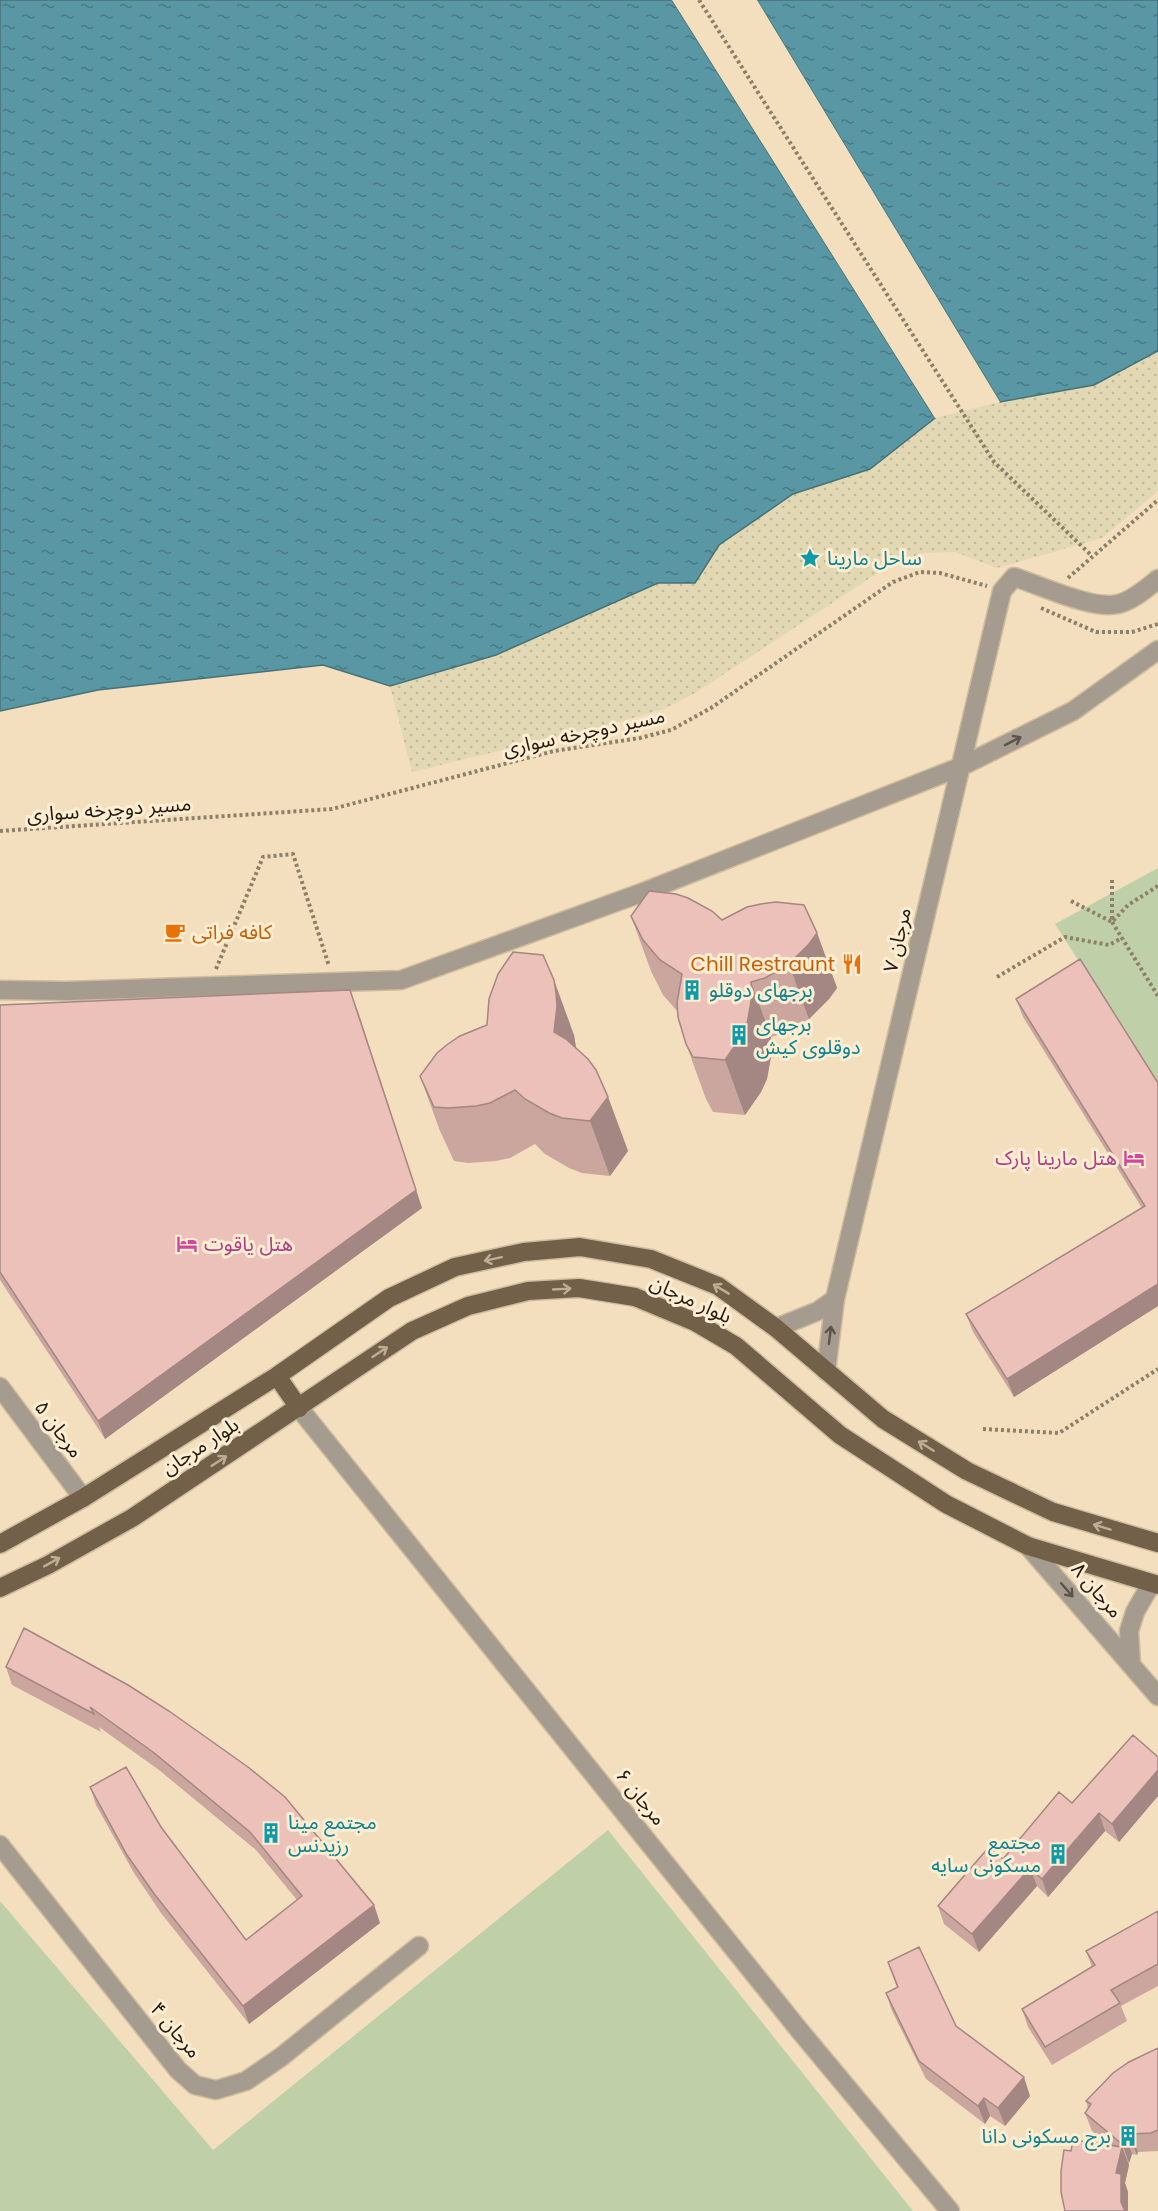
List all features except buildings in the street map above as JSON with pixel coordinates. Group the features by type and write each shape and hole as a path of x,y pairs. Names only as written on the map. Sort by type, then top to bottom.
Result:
{"main road":[{"name":"بلوار مرجان","path":"0,1544 83,1498 277,1376 389,1298 455,1267 524,1252 580,1247 651,1259 718,1286 776,1328 883,1419 967,1471 1053,1512 1158,1543"},
{"name":"بلوار مرجان","path":"0,1588 48,1565 132,1518 412,1331 468,1306 528,1292 579,1288 635,1297 695,1322 736,1346 840,1435 946,1504 1028,1546 1154,1585"},
{"path":"277,1376 299,1408"}],"street":[{"path":"1002,591 1014,577 1096,605 1119,604 1147,589 1158,579"},
{"name":"مرجان ۷","path":"826,1371 834,1299 1002,591"},
{"path":"0,990 67,991 400,980 641,894 960,767 1073,711 1158,650"},
{"path":"776,1328 818,1311 834,1299"},
{"name":"مرجان ۵","path":"0,1388 83,1498"},
{"name":"مرجان ۶","path":"299,1408 778,2003 950,2211"},
{"name":"مرجان ۸","path":"1028,1546 1158,1696"},
{"name":"مرجان ۸","path":"1131,1664 1129,1631 1135,1612 1154,1585"},
{"name":"مرجان ۴","path":"0,1845 178,2070 195,2085 216,2090 246,2081 281,2057 419,1946"}],"path":[{"path":"699,0 993,462 1092,556"},
{"path":"1054,590 1158,500"},
{"name":"مسیر دوچرخه سواری","path":"0,831 332,809 554,751 640,738 672,730 711,708 894,582 920,572 940,573 1002,591"},
{"path":"1033,605 1096,632 1132,632 1158,624"},
{"path":"209,987 263,857 292,854 335,982"},
{"path":"1112,880 1112,922"},
{"path":"1112,922 1128,905 1158,886"},
{"path":"1071,901 1112,922 1158,996"},
{"path":"997,977 1065,937 1109,945 1122,938"},
{"path":"982,1429 1059,1433 1158,1369"}],"green space":[{"path":"1158,868 1158,1084 1055,924"},
{"path":"608,1830 913,2211 0,2211 0,1901 213,2150"}],"sand":[{"name":"ساحل مارینا","path":"1158,351 1158,491 1102,538 997,568 955,552 924,553 893,563 695,693 664,709 412,772 390,686 496,655 658,583 695,583 719,545 793,494 870,469 935,418 1000,402 1094,385"}],"water":[{"path":"0,0 672,0 935,418 870,469 793,494 719,545 695,583 658,583 496,655 390,686 323,665 98,690 0,711"},
{"path":"757,0 1158,0 1158,351 1094,385 1000,402"}],"pier":[{"path":"672,0 675,0 938,417 935,418"},
{"path":"754,0 757,0 1000,402 996,403"}],"place":[{"name":"ساحل مارینا","path":"810,558"},
{"name":"کافه فراتی","path":"175,932"},
{"name":"Chill Restraunt","path":"852,964"},
{"name":"برجهای دوقلو","path":"692,990"},
{"name":"برجهای دوقلوی کیش","path":"739,1035"},
{"name":"هتل مارینا پارک","path":"1134,1158"},
{"name":"هتل یاقوت","path":"187,1244"},
{"name":"مجتمع مینا رزیدنس","path":"271,1833"},
{"name":"مجتمع مسکونی سایه","path":"1058,1854"},
{"name":"برج مسکونی دانا","path":"1128,2136"}]}
